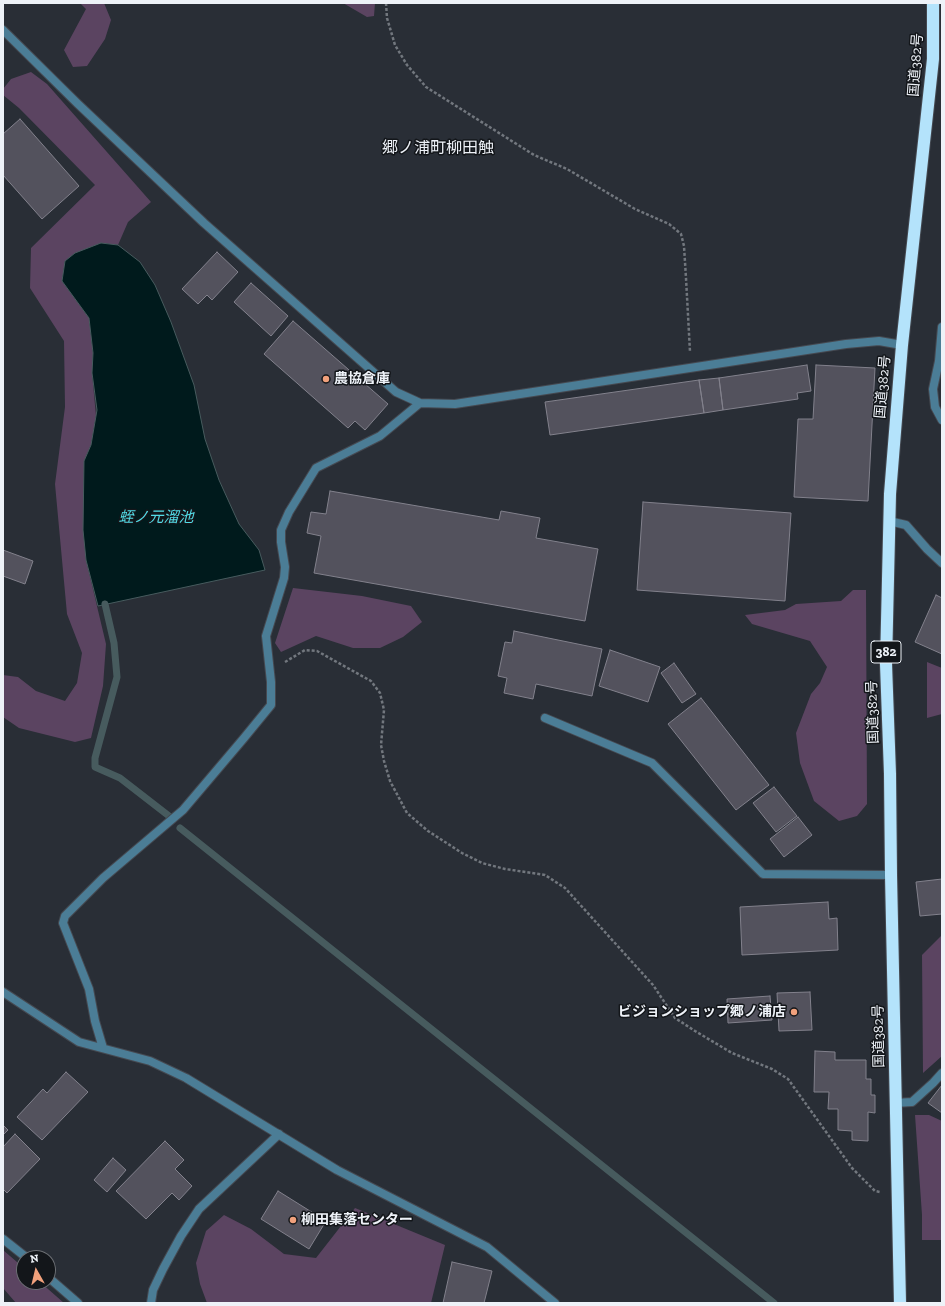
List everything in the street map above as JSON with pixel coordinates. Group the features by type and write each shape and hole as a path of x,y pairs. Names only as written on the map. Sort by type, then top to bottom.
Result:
{"highway":[{"name":"国道382号","path":"900,1303 895,1103 890,774 886,664 889,521 902,345 933,58 934,3"}],"street":[{"path":"3,30 78,104 210,228 396,392 420,403 455,404 846,344 879,341 902,345"},
{"path":"942,327 939,361 933,389 935,407 942,420"},
{"path":"103,1048 95,1021 89,989 63,924 65,916 102,878 183,810 271,705 271,682 266,636 284,578 285,567 281,542 281,530 289,512 316,468 380,436 420,403"},
{"path":"889,521 906,525 927,549 942,563"},
{"path":"545,718 652,763 763,874 891,875"},
{"path":"3,992 79,1042 150,1061 186,1078 337,1170 487,1247 555,1303"},
{"path":"895,1103 912,1102 942,1073"},
{"path":"151,1303 154,1290 163,1269 181,1236 199,1209 279,1134"},
{"path":"3,1239 16,1250"},
{"path":"56,1284 78,1303"}],"path":[{"path":"386,3 387,18 395,45 407,65 426,87 534,155 567,169 635,209 669,224 681,234 684,246 691,367"},
{"path":"271,682 286,661 305,650 317,651 371,681 380,693 384,710 381,744 384,761 390,781 407,813 428,831 462,853 482,863 545,876 565,888 653,985 675,1018 732,1053 772,1069 788,1079 852,1168 876,1190 898,1197"}],"shaded area":[{"path":"80,3 104,3 111,20 105,39 87,66 73,67 64,50 86,9"},
{"path":"343,3 375,3 374,16 367,17"},
{"path":"31,72 47,84 151,202 128,222 118,245 101,243 65,261 62,281 89,318 93,353 92,373 96,416 91,445 84,461 86,560 106,644 103,686 91,738 75,742 19,728 3,717 3,675 18,677 36,691 65,701 77,683 82,653 67,614 55,484 65,407 64,341 30,288 31,248 95,185 19,108 3,95 3,89 11,79"},
{"path":"293,588 362,596 411,606 422,622 403,637 380,648 353,648 316,636 281,652 275,643"},
{"path":"853,590 866,590 867,804 857,816 839,821 814,801 800,763 796,733 811,694 820,683 827,667 810,641 752,624 745,615 785,610 796,604 841,601"},
{"path":"927,662 942,668 942,714 927,718"},
{"path":"942,935 942,1056 923,1073 922,955"},
{"path":"915,1115 929,1115 942,1121 942,1240 922,1240 922,1215"},
{"path":"355,1208 445,1245 431,1303 207,1303 200,1284 196,1263 206,1231 224,1215 251,1229 284,1254 316,1258"},
{"path":"3,1250 16,1261 16,1290 49,1290 64,1303 16,1303 3,1288"}],"water":[{"name":"蛭ノ元溜池","path":"101,243 118,245 140,262 155,285 171,322 194,385 205,439 219,480 239,524 259,550 265,570 98,606 86,560 83,530 84,461 91,445 97,410 92,373 93,353 89,318 62,281 65,261 75,253"}],"building":[{"path":"20,119 79,186 42,219 3,175 3,134"},
{"path":"217,252 238,272 212,300 207,295 198,304 182,289"},
{"path":"251,283 288,316 271,336 234,302"},
{"name":"農協倉庫","path":"293,321 388,404 365,430 355,421 348,428 264,354"},
{"path":"807,365 811,391 797,393 798,399 723,410 719,378"},
{"path":"816,365 875,368 868,501 794,497 798,419 813,419"},
{"path":"719,378 723,410 704,413 699,380"},
{"path":"699,380 704,413 550,435 545,402"},
{"path":"330,491 499,520 501,511 540,518 536,538 598,549 585,621 314,573 321,536 307,533 311,512 326,514"},
{"path":"643,502 791,513 785,601 637,590"},
{"path":"3,550 33,561 25,584 3,576"},
{"path":"936,595 942,598 942,654 915,642"},
{"path":"514,631 602,649 592,696 536,684 533,699 504,693 507,678 498,676 505,642 512,643"},
{"path":"610,650 660,667 648,702 599,686"},
{"path":"674,663 696,694 682,703 661,673"},
{"path":"701,698 769,785 736,810 668,724"},
{"path":"774,787 797,816 776,832 753,803"},
{"path":"798,817 812,835 784,857 770,839"},
{"path":"942,879 942,914 920,916 916,882"},
{"path":"828,902 829,919 837,918 838,950 742,955 740,907"},
{"name":"ビジョンショップ郷ノ浦店","path":"810,992 812,1030 779,1031 777,993"},
{"path":"770,996 772,1020 728,1023 727,999"},
{"path":"815,1051 835,1052 835,1060 866,1060 866,1079 871,1079 871,1095 875,1095 875,1113 868,1112 868,1141 852,1140 852,1131 838,1130 838,1109 828,1109 829,1092 814,1092"},
{"path":"66,1072 88,1092 42,1140 17,1117 43,1089 47,1093"},
{"path":"942,1085 942,1113 928,1103"},
{"path":"3,1125 8,1130 3,1135"},
{"path":"15,1134 40,1159 7,1193 3,1189 3,1147"},
{"path":"165,1141 184,1160 175,1169 192,1186 179,1200 172,1193 146,1219 116,1191"},
{"path":"113,1158 126,1170 107,1192 94,1180"},
{"name":"柳田集落センター","path":"278,1191 326,1221 309,1249 261,1219"},
{"path":"452,1262 492,1271 484,1303 443,1303"}],"waterway":[{"path":"105,604 114,643 117,677 95,758 95,767 120,778 169,816"},
{"path":"180,828 774,1303"}],"place":[{"name":"農協倉庫","path":"326,379"},
{"name":"ビジョンショップ郷ノ浦店","path":"794,1012"},
{"name":"柳田集落センター","path":"293,1220"}],"district":[{"name":"郷ノ浦町柳田触","path":"438,148"}]}
